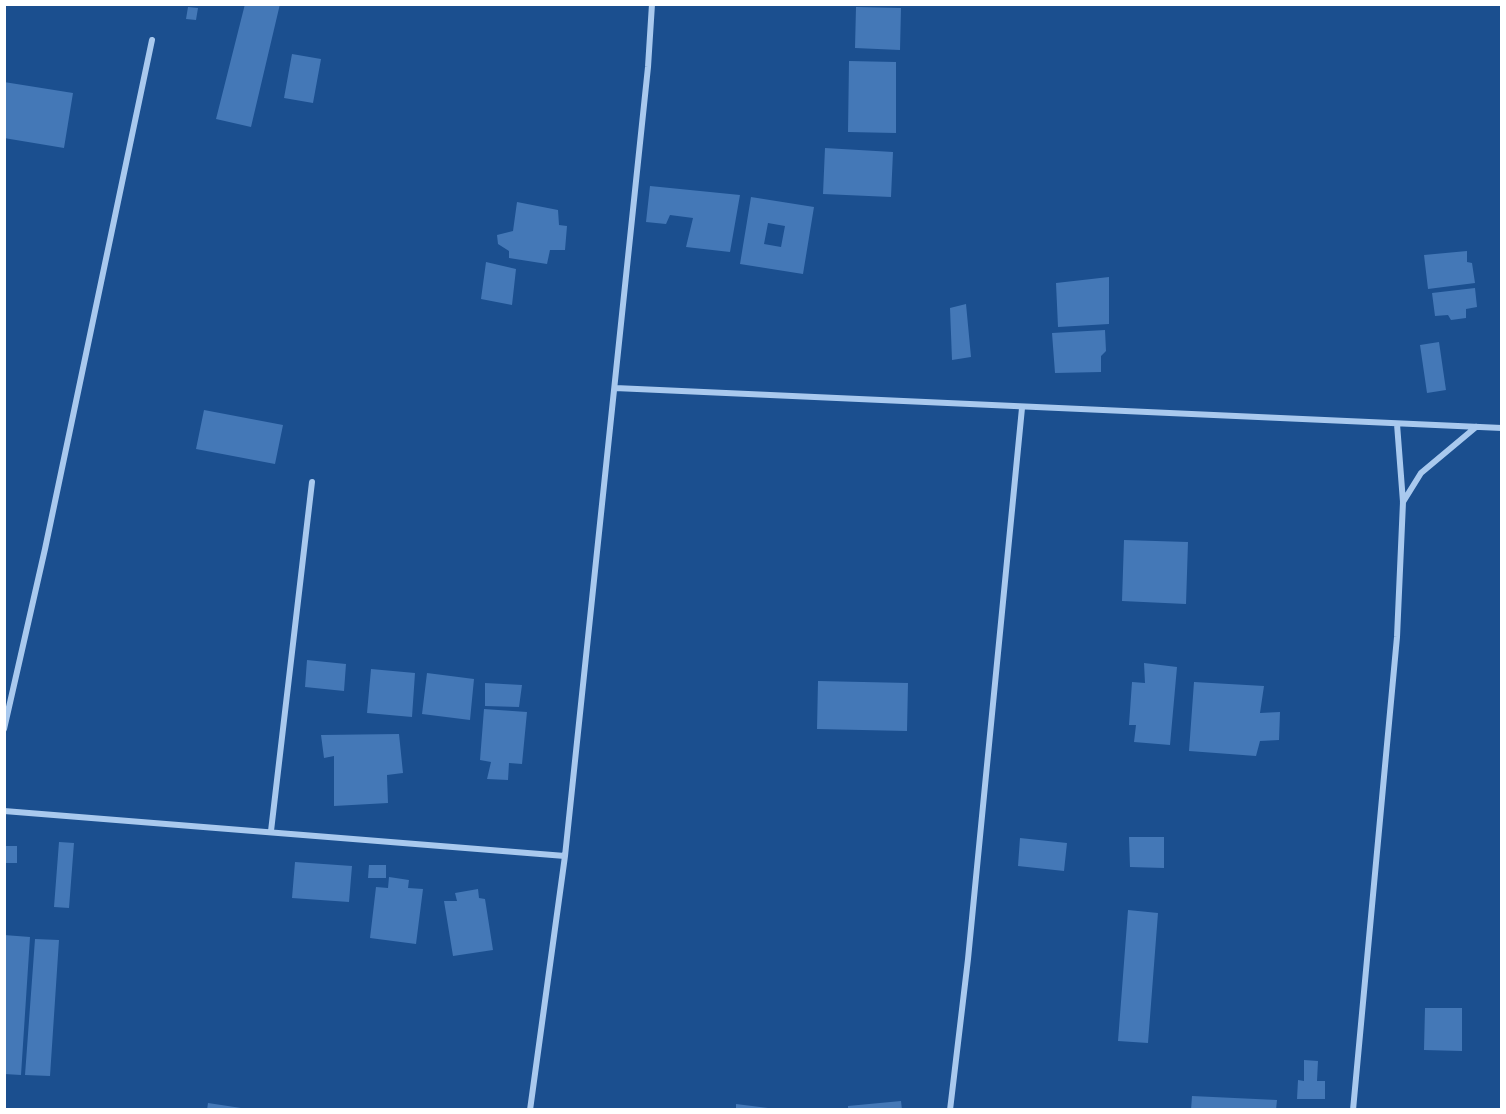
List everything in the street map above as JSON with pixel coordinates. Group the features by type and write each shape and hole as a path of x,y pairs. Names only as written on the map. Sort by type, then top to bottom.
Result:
{"street":[{"path":"530,1110 565,856 615,388 652,4"},
{"path":"4,729 45,549 152,40"},
{"path":"615,388 1502,428"},
{"path":"950,1110 968,959 1022,408"},
{"path":"1353,1110 1397,637 1403,502 1397,424"},
{"path":"1403,502 1421,473 1476,427"},
{"path":"271,831 312,482"},
{"path":"4,811 565,856"}],"building":[{"path":"245,4 280,4 251,127 216,119"},
{"path":"188,7 198,8 196,20 186,19"},
{"path":"856,7 901,8 900,50 855,48"},
{"path":"292,54 321,59 313,103 284,98"},
{"path":"849,61 896,62 896,133 848,132"},
{"path":"4,82 73,93 64,148 4,138"},
{"path":"825,148 893,152 891,197 823,194"},
{"path":"650,186 740,195 730,252 686,247 693,218 670,215 666,224 646,222"},
{"path":"751,197 814,207 803,274 740,264","holes":["768,223 785,226 781,247 764,244"]},
{"path":"517,202 558,210 559,225 567,226 565,250 550,250 547,264 509,258 509,251 498,244 497,235 513,231"},
{"path":"1467,251 1467,262 1472,263 1475,283 1428,289 1424,255"},
{"path":"486,262 516,269 512,305 481,299"},
{"path":"1109,277 1109,324 1058,327 1056,283"},
{"path":"1475,288 1477,307 1466,309 1466,318 1451,320 1448,315 1435,316 1432,293"},
{"path":"966,304 971,357 952,360 950,308"},
{"path":"1105,330 1106,351 1101,356 1101,372 1055,373 1052,333"},
{"path":"1439,342 1446,390 1427,393 1420,345"},
{"path":"204,410 283,425 275,464 196,449"},
{"path":"1124,540 1188,542 1186,604 1122,601"},
{"path":"307,660 346,664 344,691 305,687"},
{"path":"1144,663 1177,667 1170,745 1134,742 1136,725 1129,725 1132,682 1145,683"},
{"path":"371,669 415,673 412,717 367,713"},
{"path":"427,673 474,679 470,720 422,714"},
{"path":"818,681 908,683 907,731 817,729"},
{"path":"1194,682 1264,686 1260,713 1280,712 1279,740 1260,741 1256,756 1189,751"},
{"path":"485,683 522,685 519,707 485,706"},
{"path":"484,709 527,712 522,764 509,763 508,780 487,779 491,762 480,760"},
{"path":"399,734 403,773 387,775 388,803 334,806 334,756 324,758 321,735"},
{"path":"1129,837 1164,837 1164,868 1130,867"},
{"path":"1020,838 1067,843 1064,871 1018,866"},
{"path":"59,842 74,843 69,908 54,907"},
{"path":"4,846 17,846 17,863 4,863"},
{"path":"295,862 352,866 349,902 292,898"},
{"path":"369,865 386,865 386,878 368,878"},
{"path":"389,877 409,880 408,888 423,889 416,944 370,938 376,887 388,888"},
{"path":"478,889 479,898 485,899 493,950 453,956 444,901 457,901 455,893"},
{"path":"1128,910 1158,913 1148,1043 1118,1041"},
{"path":"4,935 30,937 21,1075 4,1074"},
{"path":"35,939 59,940 50,1076 25,1075"},
{"path":"1425,1008 1462,1008 1462,1051 1424,1050"},
{"path":"1304,1060 1318,1061 1317,1081 1325,1081 1325,1099 1297,1099 1298,1080 1304,1081"},
{"path":"1192,1096 1277,1100 1276,1110 1191,1110"},
{"path":"901,1101 902,1110 848,1110 848,1106"},
{"path":"208,1103 241,1108 241,1110 207,1110"},
{"path":"736,1104 768,1108 768,1110 736,1110"}]}
